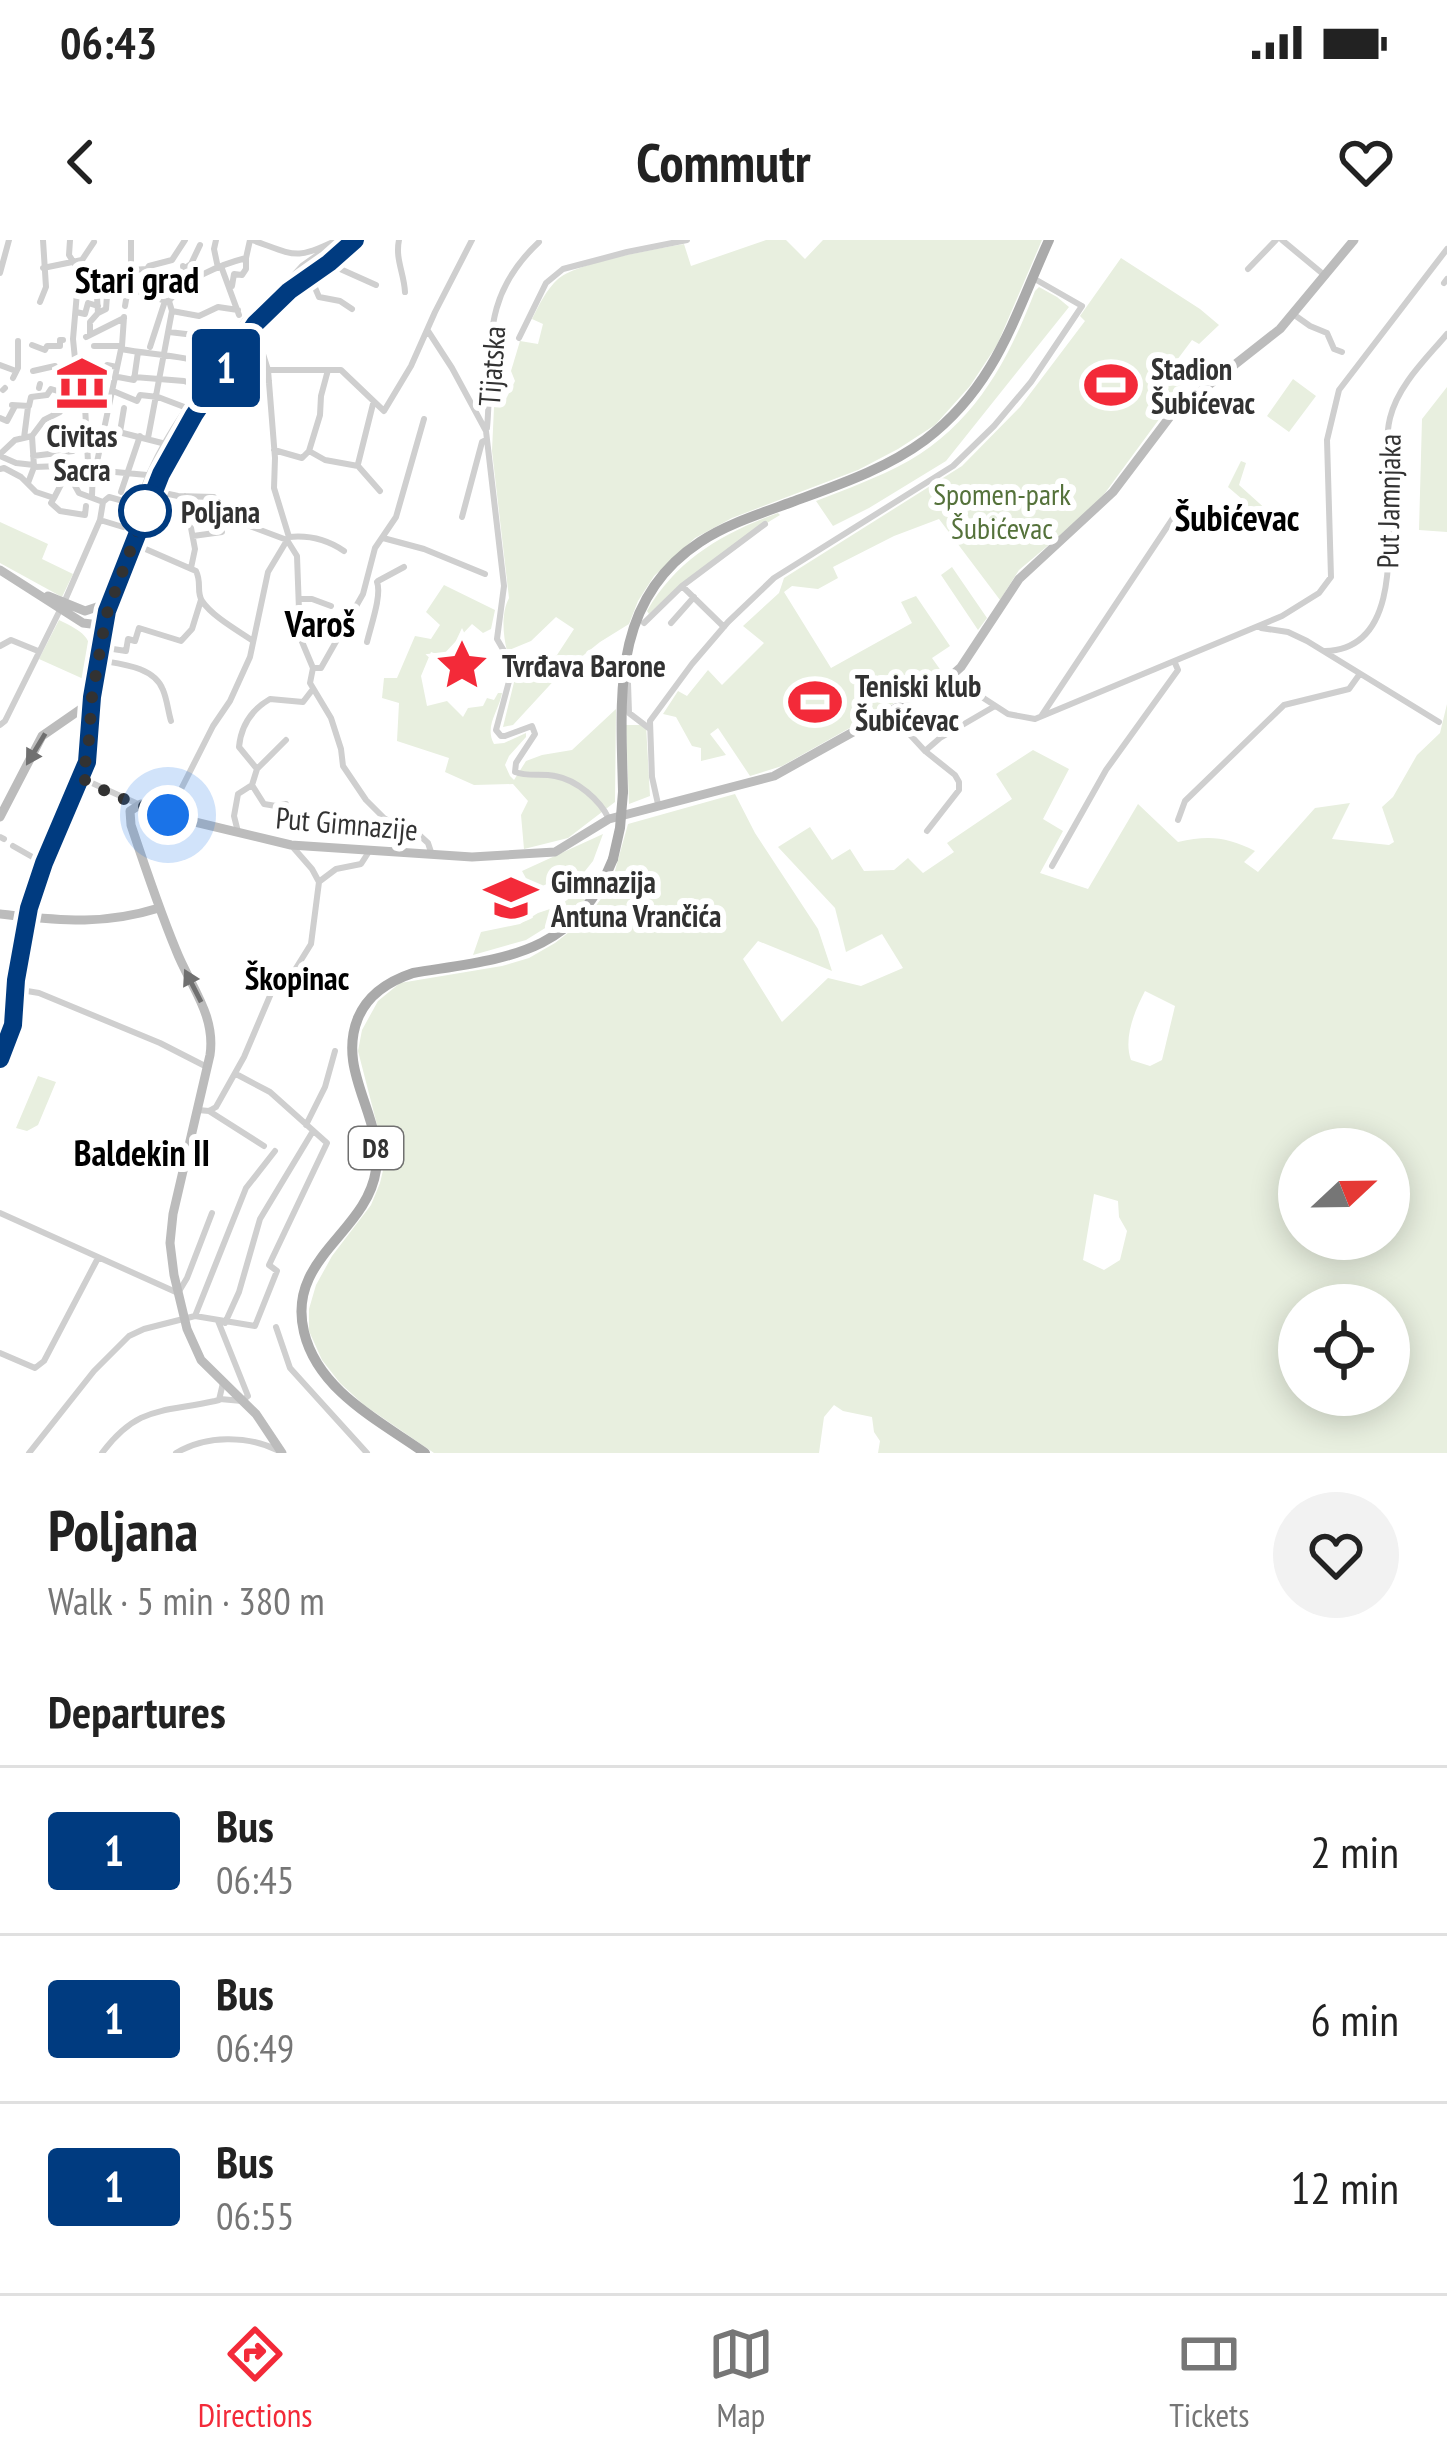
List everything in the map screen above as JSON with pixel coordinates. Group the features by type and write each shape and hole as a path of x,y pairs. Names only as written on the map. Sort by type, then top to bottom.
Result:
{"main road":[{"name":"D8","path":"425,1453 338,1389 313,1355 302,1328 302,1299 310,1275 367,1197 377,1167 373,1129 353,1068 352,1036 357,1020 370,998 399,978 502,959 546,941 584,908 613,859 623,792 625,654 659,580 700,542 866,473 925,440 979,387 1013,329 1049,240"}],"street":[{"path":"0,273 9,240"},
{"path":"40,302 46,287 43,240"},
{"path":"93,467 117,372 131,240"},
{"path":"0,1059 13,1025 27,917 88,752 92,697 112,594 173,450 220,366 241,317 219,267 215,244 187,240 172,260 131,270"},
{"path":"232,290 234,274 242,275 246,269 251,240 301,255 338,240"},
{"path":"282,288 302,266 338,240"},
{"path":"66,598 103,502 119,496 139,502 162,443 202,387 271,306 355,240"},
{"path":"399,240 396,254 405,292"},
{"path":"268,370 341,370 384,411 472,240"},
{"path":"519,338 546,283 562,269 687,240"},
{"path":"1248,269 1279,240 1323,274"},
{"path":"1354,240 1293,314 1261,346 1172,414 1113,492 1019,579 975,648 950,677 1016,717 1040,718 1258,627 1319,593 1331,577 1327,440 1339,390 1447,249"},
{"path":"67,242 79,281 69,347 77,379 60,412 0,454 16,464 74,446 88,447"},
{"path":"43,268 82,260 94,242"},
{"name":"Tijatska","path":"486,436 496,302 514,268 538,242"},
{"path":"185,266 191,264 200,245"},
{"path":"169,299 199,277 246,259"},
{"path":"172,260 199,277"},
{"path":"331,261 376,285"},
{"path":"149,351 169,299 170,283 184,273 185,266"},
{"path":"310,276 319,297 352,309"},
{"path":"658,805 652,777 652,718 724,627 774,578 953,466 1031,382 1082,306 1034,278"},
{"path":"96,281 98,309 88,336 125,312"},
{"path":"76,312 85,314 88,303 106,309 108,282"},
{"path":"126,288 169,299"},
{"path":"119,496 158,397 172,311 169,299"},
{"path":"172,311 199,316 218,307 241,317"},
{"path":"1293,314 1327,333 1334,349 1342,352"},
{"path":"169,332 230,344"},
{"path":"428,332 486,436 504,586 498,643 512,670 496,730 501,736 529,725 535,729 515,772 567,781 601,802 609,819"},
{"name":"Put Jamnjaka","path":"1324,651 1357,642 1381,608 1388,572 1390,416 1404,388 1447,334"},
{"path":"245,338 262,351 268,370 274,488 297,556 300,637 313,668 310,683 332,718 343,766 366,800 384,818 416,832 432,855"},
{"path":"0,418 7,421 9,389 23,343 45,350 47,346 69,347"},
{"path":"94,346 149,351 269,381"},
{"path":"134,377 138,352"},
{"path":"0,365 9,389 29,406"},
{"path":"76,366 105,369 107,365 134,380 184,381 202,387"},
{"path":"28,483 34,462 28,437 29,406 56,366"},
{"path":"274,450 302,458 309,451 328,370"},
{"path":"9,389 32,371 47,395 51,389 109,408"},
{"path":"77,379 85,402 93,467 90,494"},
{"path":"113,392 136,401 140,395 158,397 187,408"},
{"path":"358,466 373,404"},
{"path":"120,432 124,408"},
{"path":"313,668 321,668 373,581 375,548 396,518 424,419"},
{"path":"103,428 162,443"},
{"path":"462,517 486,436"},
{"path":"74,449 72,466 51,503 60,511 85,515 86,506"},
{"path":"309,451 325,460 358,466 380,490"},
{"path":"34,462 147,475"},
{"path":"2,469 54,498"},
{"path":"64,478 80,493 103,502"},
{"path":"154,491 214,496 239,521 288,538 312,537 344,551"},
{"path":"185,496 195,549 191,568"},
{"path":"1040,718 1179,509"},
{"path":"100,518 133,530"},
{"path":"644,623 682,586 765,524"},
{"path":"193,536 223,532"},
{"path":"168,815 250,657 268,572 288,538"},
{"path":"383,538 485,574"},
{"path":"99,653 126,652 128,639 134,641 139,628 181,641 192,628 201,600 199,573 132,543"},
{"path":"373,581 404,567"},
{"path":"0,569 83,623 103,625"},
{"path":"368,642 380,592 373,581"},
{"path":"682,586 724,627"},
{"path":"32,589 82,610 103,625"},
{"path":"82,610 100,606 112,594"},
{"path":"671,623 694,597"},
{"path":"300,599 331,606"},
{"path":"201,600 253,641"},
{"path":"0,725 60,610"},
{"path":"83,623 99,653 157,679 171,721"},
{"path":"1258,627 1288,632 1439,722"},
{"path":"0,646 11,640 38,651"},
{"path":"1052,866 1106,770 1178,670 1174,663"},
{"path":"628,674 629,713 650,729"},
{"path":"1178,820 1185,801 1283,705 1349,689 1359,675"},
{"name":"Put Gimnazije","path":"81,778 168,815 291,845 432,855 555,852 609,819 773,776 950,677"},
{"path":"257,769 238,747 248,718 270,699 302,702 313,689"},
{"path":"0,817 41,736 92,697"},
{"path":"926,751 995,706"},
{"path":"76,712 86,712 92,719"},
{"path":"889,712 959,782 959,790 927,831"},
{"path":"240,835 234,815 238,794 252,785 257,769 286,740"},
{"path":"252,785 264,804 286,804"},
{"path":"138,804 130,811 130,825 180,961 210,1023 212,1043 203,1111 171,1229 178,1293 201,1360 266,1426 282,1453"},
{"path":"203,1111 216,1107 236,1074 275,984 293,973 311,944 319,882 291,845"},
{"path":"13,846 44,863"},
{"path":"319,882 336,869 362,864 370,850"},
{"path":"0,914 103,921 159,908"},
{"path":"15,989 39,993 207,1067"},
{"path":"102,1453 140,1416 247,1398 222,1322 239,1292 260,1219 309,1128 335,1051"},
{"path":"29,1453 116,1346 144,1329 190,1317 255,1326 277,1271 268,1265 327,1147 325,1140 270,1092 236,1074"},
{"path":"203,1111 264,1145"},
{"path":"190,1317 246,1188 275,1151"},
{"path":"0,1213 178,1293"},
{"path":"178,1293 212,1213"},
{"path":"0,1353 35,1368 44,1360 98,1258"},
{"path":"276,1327 290,1368 367,1453"},
{"path":"219,1400 223,1382"},
{"path":"176,1453 190,1445 251,1440 282,1453"}],"green space":[{"path":"766,240 786,240 805,259 823,240 1042,240 997,345 970,386 935,425 858,470 732,518 695,538 654,576 629,624 560,674 513,725 503,727 519,662 557,655 574,629 556,617 531,641 507,651 504,624 509,598 492,451 494,407 502,407 515,381 511,371 520,341 538,344 543,324 532,319 540,303 558,279 599,262 684,244 691,266"},
{"name":"Spomen-park Šubićevac","path":"1121,258 1219,325 1199,344 1192,340 1174,364 1190,377 1105,493 1019,570 1000,600 939,519 833,567 838,578 818,589 792,586 784,592 831,668 912,623 901,602 916,596 950,646 932,658 944,675 782,766 750,776 718,728 710,734 726,755 701,761 701,748 692,746 676,717 663,714 678,691 687,696 708,670 722,685 764,643 743,626 779,593 784,578 962,466 1020,407 1085,321 1080,316"},
{"path":"1039,287 1069,307 946,461 833,526 816,501 914,458 960,420 996,374"},
{"path":"1293,379 1316,396 1289,432 1267,416"},
{"path":"1447,387 1447,532 1419,530 1422,419"},
{"path":"1241,461 1246,463 1239,485 1269,512 1237,527 1229,525 1228,514 1242,499 1228,487"},
{"path":"778,513 649,614 659,593 687,562 720,539"},
{"path":"0,522 48,544 42,559 73,574 62,597 0,563"},
{"path":"952,567 987,618 978,630 941,575"},
{"path":"444,585 495,610 491,629 483,633 472,624 442,656 431,652 421,676 427,706 447,701 463,717 468,708 483,706 487,698 494,700 502,693 491,725 494,744 526,733 505,765 514,780 526,761 572,750 616,709 615,802 568,838 524,849 521,815 528,801 513,784 474,785 445,772 449,758 397,741 399,703 382,698 384,678 397,678 415,636 431,639 440,625 426,612"},
{"path":"59,620 89,642 88,681 39,659"},
{"path":"1447,704 1447,1453 878,1453 880,1441 872,1417 834,1405 824,1417 819,1453 434,1453 364,1405 322,1360 309,1331 316,1285 371,1205 385,1162 358,1051 362,1030 378,1001 400,983 502,966 555,943 587,918 611,885 628,824 735,794 818,929 832,971 758,941 743,959 782,1022 828,978 861,986 903,968 882,934 846,952 835,908 778,847 810,827 832,860 850,849 864,871 894,870 908,858 923,873 954,852 947,843 1012,799 996,774 1033,750 1069,769 1043,819 1063,831 1040,873 1088,889 1138,804 1178,842 1218,839 1255,851 1244,862 1258,872 1315,808 1350,803 1332,839 1394,842 1382,807 1417,755 1440,733","holes":["1145,991 1175,1006 1162,1060 1150,1066 1131,1060 1128,1043","1094,1194 1118,1201 1119,1217 1127,1231 1120,1260 1104,1270 1083,1260"]},
{"path":"626,725 646,725 650,796 629,804"},
{"path":"603,834 593,861 577,881 562,876 533,891 522,871"},
{"path":"595,879 582,905 526,940 473,955 481,932 520,924 559,906"},
{"path":"38,1076 56,1082 38,1125 27,1131 16,1128"}],"bus line":[{"name":"1","path":"0,1059 12,1032 29,908 87,762 107,611 161,474 194,415 264,313 355,240"}],"place":[{"name":"Civitas Sacra","path":"82,383"},
{"name":"Stadion Šubićevac","path":"1111,385"},
{"name":"Poljana","path":"145,511"},
{"name":"Tvrđava Barone","path":"462,665"},
{"name":"Teniski klub Šubićevac","path":"815,702"},
{"name":"Gimnazija Antuna Vrančića","path":"511,898"}],"district":[{"name":"Stari grad","path":"137,279"},
{"name":"Šubićevac","path":"1237,517"},
{"name":"Varoš","path":"320,623"},
{"name":"Škopinac","path":"297,977"},
{"name":"Baldekin II","path":"142,1152"}],"route":[{"path":"145,511 106,616 81,778 168,815"}]}
